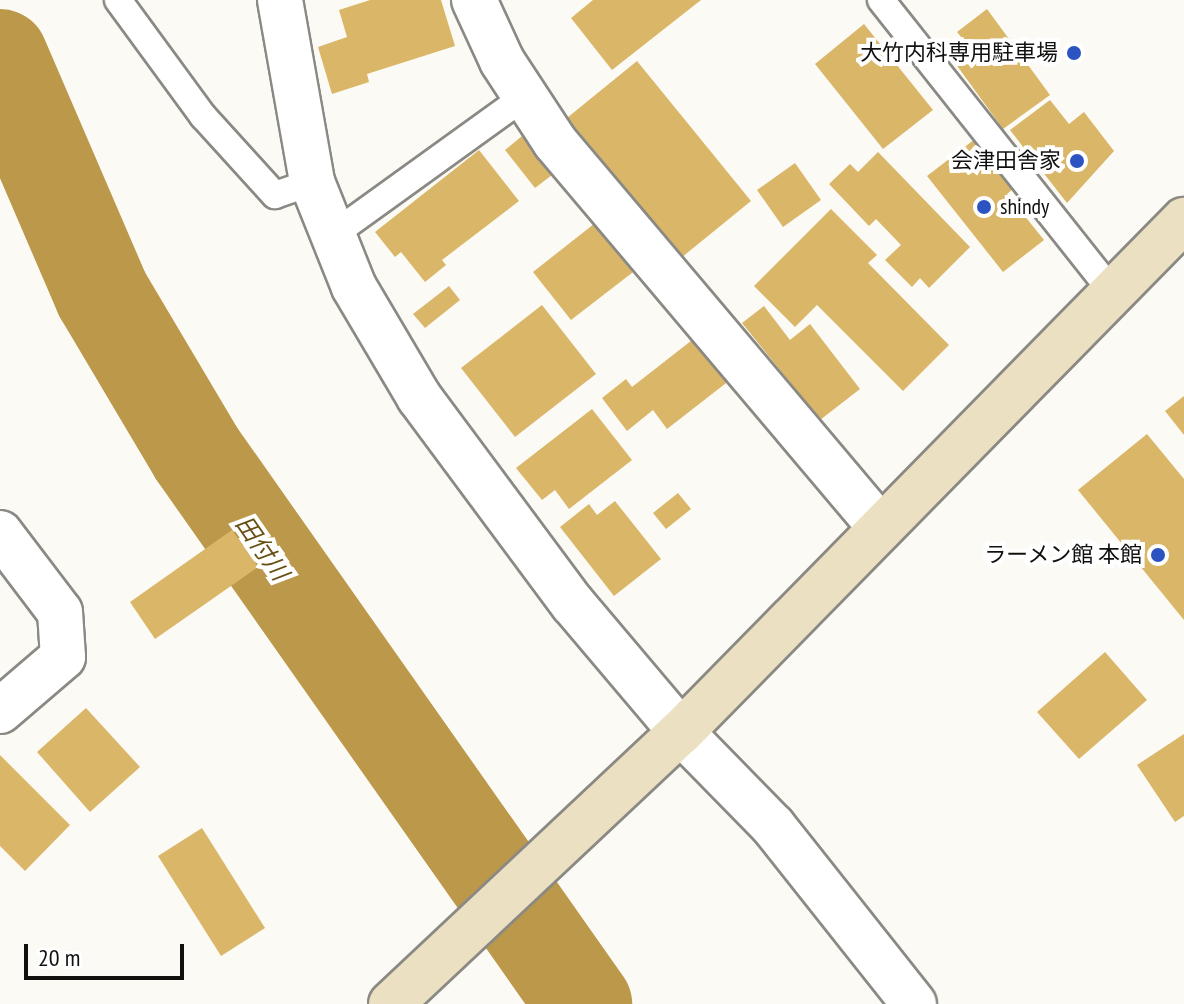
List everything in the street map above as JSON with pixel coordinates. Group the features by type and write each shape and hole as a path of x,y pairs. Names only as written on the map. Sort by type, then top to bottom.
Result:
{"street":[{"path":"280,0 312,182 354,287 419,397 573,604 681,732 773,826 914,1004"},
{"path":"474,0 525,96 555,142 881,528"},
{"path":"397,1002 681,732 1184,220"},
{"path":"0,533 60,612 63,657 0,711"}],"lane":[{"path":"118,0 203,116 275,195 312,182"},
{"path":"881,0 1114,294"},
{"path":"334,234 525,96"}],"building":[{"path":"370,0 441,0 455,46 367,74 369,82 332,94 318,47 347,37 339,10"},
{"path":"593,0 701,0 612,70 571,18"},
{"path":"987,9 1050,95 1003,129 955,63 972,50 957,32"},
{"path":"864,24 933,110 883,149 815,64"},
{"path":"637,61 751,201 676,262 562,122"},
{"path":"1050,100 1069,124 1084,112 1114,151 1067,203 1010,130"},
{"path":"522,136 552,175 535,188 505,150"},
{"name":"shindy","path":"975,139 1014,188 1007,194 1044,240 1003,272 927,176"},
{"path":"479,150 519,201 442,260 446,265 425,282 401,252 395,257 375,232"},
{"path":"878,152 970,247 929,288 920,278 912,287 885,260 901,245 876,219 869,226 829,184 850,164 858,172"},
{"path":"795,163 821,200 783,227 757,190"},
{"path":"831,209 877,255 868,263 949,345 903,391 817,305 795,327 754,286"},
{"path":"599,220 637,269 571,320 533,272"},
{"path":"449,286 460,300 425,328 413,314"},
{"path":"542,305 596,374 515,437 461,368"},
{"path":"764,306 790,340 810,324 860,389 820,420 742,323"},
{"path":"696,337 730,380 667,429 653,410 627,431 602,398 626,379 632,387"},
{"path":"1184,396 1184,435 1165,411"},
{"path":"592,409 632,460 569,509 555,490 542,500 516,468"},
{"name":"ラーメン館 本館","path":"1147,434 1184,479 1184,620 1078,490"},
{"path":"678,493 691,509 666,529 653,513"},
{"path":"615,501 661,559 614,596 560,527 589,504 597,515"},
{"path":"232,530 258,567 155,639 130,602"},
{"path":"1105,652 1147,700 1079,759 1037,712"},
{"path":"86,708 140,767 90,812 37,752"},
{"path":"1184,734 1184,816 1175,822 1137,765"},
{"path":"0,755 70,825 25,871 0,846"},
{"path":"202,828 265,928 221,956 158,856"}],"waterway":[{"name":"田付川","path":"0,57 102,294 197,454 584,1004"}],"place":[{"name":"大竹内科専用駐車場","path":"1074,53"},
{"name":"会津田舎家","path":"1077,161"},
{"name":"shindy","path":"984,207"},
{"name":"ラーメン館 本館","path":"1158,555"}]}
